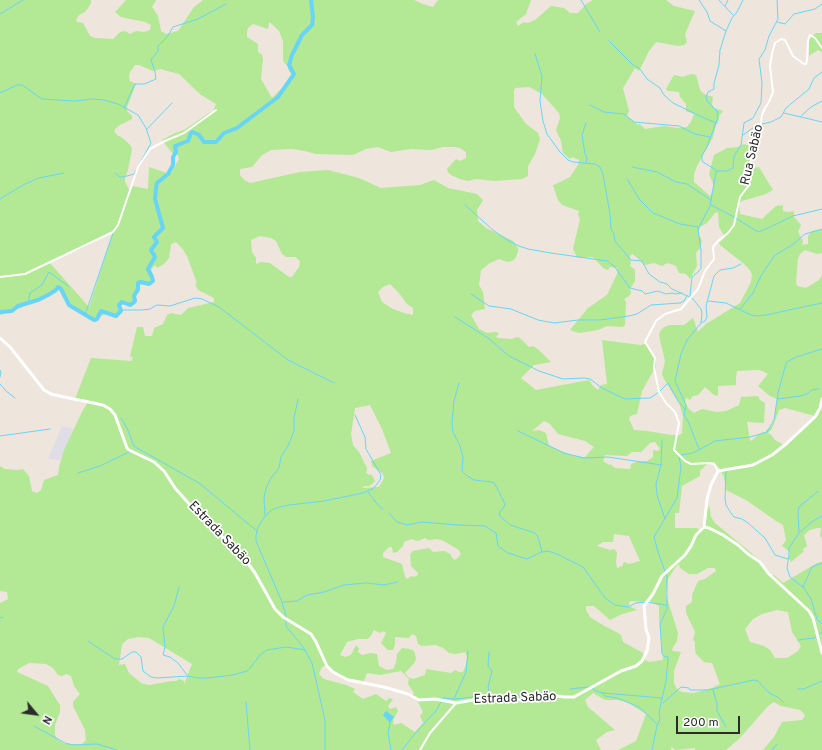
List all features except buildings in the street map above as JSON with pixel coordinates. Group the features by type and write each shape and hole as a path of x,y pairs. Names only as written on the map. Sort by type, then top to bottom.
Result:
{"street":[{"name":"Rua Sabäo","path":"718,472 714,464 691,464 685,461 674,450 679,423 675,412 666,403 659,392 654,368 654,358 645,342 656,321 665,314 681,309 698,289 706,271 714,259 713,247 718,241 728,234 734,225 740,197 749,185 751,156 760,129 762,115 769,102 772,92 770,66 775,43 785,40 793,56 804,64 806,64 807,60 808,40 810,35 815,38 822,48"},
{"path":"0,277 25,274 113,232 118,225 140,164 150,149 184,133 216,110"},
{"name":"Estrada Sabäo","path":"0,338 10,347 44,390 51,394 103,405 116,415 127,448 154,462 164,471 175,488 190,505 242,555 255,573 275,609 283,617 311,634 327,666 333,672 348,680 384,687 408,694 419,700 435,699 456,703 479,699 528,700 551,695 574,697 621,671 636,666 642,661 647,650 649,638 646,629 644,606 653,594 662,576 685,555 696,535 704,528"},
{"path":"822,399 820,408 815,417 772,455 754,464 718,472 711,485 704,528 709,528 723,535 760,562 777,582 809,610 813,618 822,653"},
{"path":"420,750 430,733 456,703"}],"shaded area":[{"path":"62,426 74,429 60,460 48,459"}],"green space":[{"path":"0,0 91,0 91,3 85,12 79,15 76,20 77,22 83,23 90,36 95,38 113,39 120,32 125,31 130,34 136,31 144,32 150,30 151,25 145,22 121,17 115,12 126,0 156,0 152,7 158,16 161,31 166,34 178,31 194,7 203,0 414,0 433,7 438,0 531,0 526,14 516,22 518,26 524,22 528,23 535,20 551,6 564,8 570,13 578,13 586,4 593,0 666,0 674,6 695,11 685,34 687,42 684,45 678,46 656,42 649,51 639,71 635,68 623,88 629,111 627,116 645,129 664,126 678,128 687,127 694,114 686,111 686,104 680,97 679,92 666,90 674,75 683,77 691,74 696,75 700,90 704,94 713,97 712,104 714,108 723,111 719,116 713,137 697,166 694,174 694,182 710,196 713,190 713,184 709,174 714,155 727,148 738,147 744,144 747,145 753,148 752,168 759,167 773,190 766,194 742,201 739,204 740,214 762,219 776,206 783,205 783,211 794,211 794,217 801,225 798,232 803,241 802,245 808,244 808,236 812,231 822,229 822,253 817,254 805,250 800,254 798,258 796,282 797,286 806,288 819,280 822,275 822,538 820,536 821,528 810,530 804,535 807,546 802,550 804,551 791,562 789,558 790,552 782,546 786,540 783,525 746,500 726,490 724,477 714,462 706,465 700,471 700,476 682,486 679,513 675,513 675,528 697,528 699,530 702,526 709,505 711,517 715,523 761,561 772,575 783,583 817,563 822,562 822,750 763,750 774,737 782,722 802,720 805,716 800,710 781,706 774,702 768,706 739,739 726,750 695,750 695,748 676,750 671,747 671,750 618,750 636,741 646,714 627,702 605,700 593,693 585,700 588,707 615,730 607,732 596,740 601,750 0,750 0,603 8,599 7,592 0,591 0,466 5,469 23,469 29,476 32,491 37,493 41,490 44,480 58,475 64,450 89,400 75,399 91,358 131,361 133,358 130,356 137,327 143,327 145,336 152,336 154,328 163,324 167,315 171,313 181,315 188,308 214,302 214,298 198,290 195,284 197,283 187,256 176,242 171,244 169,258 164,264 157,268 155,265 151,270 153,280 152,283 148,285 140,284 140,292 135,295 134,304 129,305 121,303 121,312 117,317 111,313 106,313 95,320 71,305 64,299 62,291 58,290 46,297 0,315","holes":["269,22 279,31 283,41 284,63 288,66 288,69 293,77 272,98 261,79 262,55 258,52 258,44 247,37 248,28 253,24 268,29","135,65 139,65 153,71 160,69 179,74 201,95 216,104 213,111 184,130 162,140 173,154 178,155 179,159 171,173 149,167 148,189 132,186 130,191 125,182 125,178 132,149 131,146 114,131 118,126 132,119 132,116 127,111 127,107 136,84 130,81 130,72","529,87 542,94 559,113 560,118 556,130 561,141 563,153 570,159 572,157 579,160 578,165 570,177 553,185 558,200 562,205 579,211 578,215 580,219 573,249 577,257 592,257 603,268 608,270 610,267 617,268 617,274 607,295 588,308 570,330 579,333 598,330 607,326 623,327 625,325 626,302 624,299 631,293 630,289 635,281 635,270 630,266 630,256 632,254 645,265 654,263 662,266 667,263 674,265 679,273 686,274 690,279 697,266 696,254 702,241 698,233 700,227 707,223 715,213 718,212 719,227 725,237 719,243 720,245 743,263 752,274 751,282 740,303 706,324 698,332 693,318 684,325 670,325 664,327 659,334 665,361 662,374 679,403 683,416 682,433 680,435 634,430 629,419 630,416 637,414 642,391 656,366 656,359 646,344 640,345 602,340 607,384 601,385 598,390 589,380 536,390 521,378 534,365 551,362 539,350 533,346 529,347 518,337 511,339 498,338 496,337 499,333 487,333 479,329 471,315 475,311 485,309 483,292 479,285 481,270 490,263 499,259 507,262 512,261 515,259 518,248 513,241 486,228 478,221 477,210 483,200 477,194 448,188 434,180 420,185 381,188 359,178 328,170 300,172 250,183 244,180 240,175 240,169 252,167 262,155 271,150 292,149 316,154 353,155 366,149 378,147 391,152 411,149 431,150 443,147 455,147 466,152 466,158 460,161 456,159 447,169 451,175 468,181 476,179 495,181 522,179 528,176 528,166 535,154 540,139 538,133 526,124 514,107 515,88","113,232 89,307 49,262 83,248","260,236 271,238 276,241 282,254 286,257 295,257 300,261 299,267 292,277 289,277 270,263 261,262 256,264 256,258 252,252 251,240","390,284 407,304 413,308 413,315 393,309 382,302 378,292 383,287","760,370 768,374 758,386 770,396 777,399 774,420 771,427 766,430 766,433 764,432 750,441 747,422 764,423 765,403 760,400 758,396 741,397 739,405 726,411 717,412 702,409 694,413 689,409 685,402 686,398 690,400 693,396 698,395 705,387 714,395 718,396 718,386 736,385 737,371","370,405 382,429 391,453 371,461 372,466 383,474 384,478 379,487 362,488 369,486 375,481 371,474 369,475 366,473 366,466 359,452 353,445 351,434 355,408","785,408 815,416 787,445 775,440 768,433 772,429 779,410","544,421 550,424 558,434 585,441 594,447 585,457 582,457 571,455 549,446 546,433 539,430 532,431","655,442 660,449 658,451 653,450 653,457 647,461 638,461 631,464 630,469 615,468 603,461 605,455 627,456 632,452 641,452 650,443","614,534 629,536 640,561 629,564 624,562 622,566 617,568 617,552 614,549 610,550 597,546 603,542 613,542","425,538 428,540 437,539 444,541 459,550 461,554 454,560 450,554 444,551 433,552 429,548 413,551 410,554 411,566 418,573 418,575 414,577 411,576 407,579 405,577 402,564 383,557 383,553 389,547 392,547 393,553 397,552 403,546 404,542 411,539 418,541","679,564 680,568 689,574 697,574 708,568 715,568 716,571 705,579 698,581 692,595 692,602 686,606 686,613 695,632 693,640 695,642 696,654 704,662 712,663 720,684 694,693 682,692 677,689 674,683 674,671 681,652 673,651 672,649 677,641 678,633 666,595 668,579","648,600 659,606 663,660 649,662 645,660 643,653 623,642 621,635 590,617 586,610 586,606 594,606 610,620 622,614 637,610 629,606 629,602 632,601 646,602","777,610 788,612 792,632 801,646 798,651 787,658 775,658 770,650 764,646 750,642 745,629 753,619 762,614","374,630 380,633 384,631 386,633 381,643 388,650 393,650 395,637 409,638 412,634 416,636 418,644 422,646 436,645 449,653 456,654 465,652 467,656 466,665 463,672 455,670 451,673 426,669 425,675 413,679 408,677 405,673 415,662 416,658 414,651 410,649 402,648 397,654 396,663 393,669 387,670 379,666 377,654 371,653 362,655 358,652 359,648 356,645 351,655 345,657 340,655 347,642 358,639 367,639","138,637 149,638 192,664 184,684 184,681 179,679 176,681 149,685 141,683 129,673 125,664 119,665 122,644 128,639","29,663 46,664 53,668 58,675 62,676 66,674 71,676 74,686 80,694 73,702 73,706 85,730 86,740 82,744 65,744 58,740 55,735 55,725 60,712 60,705 48,686 17,672 18,669","326,665 336,674 346,678 364,681 367,673 380,675 401,671 409,679 408,684 414,693 412,696 416,698 423,712 420,716 423,723 415,732 401,723 394,725 394,718 398,711 396,707 390,709 388,706 393,699 389,698 386,701 376,694 363,699 353,692 355,689 324,679 319,674 322,667"]},
{"path":"816,33 822,33 822,52 818,50 809,56 809,41"}],"water":[{"path":"386,711 394,717 390,723 383,715"}],"waterway":[{"path":"0,14 23,0"},
{"path":"0,312 12,311 18,306 38,300 56,290 58,287 61,289 69,305 94,320 97,319 101,311 116,316 121,311 119,305 122,302 130,305 135,301 134,296 138,289 138,283 141,282 149,284 153,281 148,269 155,257 151,250 157,242 154,237 163,228 155,199 156,188 157,183 168,174 173,165 173,157 176,152 175,146 188,141 191,133 193,132 199,135 204,142 216,142 224,133 237,128 278,97 294,74 289,65 292,55 302,35 312,25 313,18 311,0"},
{"path":"581,0 600,32"},
{"path":"699,0 707,12 710,21 726,31"},
{"path":"719,0 733,15"},
{"path":"725,6 728,0"},
{"path":"716,170 702,160 702,155 707,147 718,117 717,111 707,101 706,97 708,92 714,89 714,83 719,65 720,50 726,31 743,0"},
{"path":"716,171 727,171 733,168 734,156 741,145 744,123 753,118 761,103 762,83 759,59 765,50 769,36 778,19 777,0"},
{"path":"124,108 135,84 144,84 156,79 151,60 158,51 158,46 167,37 173,27 198,19 226,4"},
{"path":"777,22 785,24 794,14 815,9 822,4"},
{"path":"609,41 632,64 640,69 647,79 660,88 664,95 673,103 716,123"},
{"path":"535,54 542,76 540,101 543,121 547,134 568,160 573,162 595,164 600,167 603,174 611,229 614,234 615,241 631,260 642,261 649,274 660,282 667,284 672,289 692,298 701,309 701,323 687,340 681,354 675,381 686,405 684,415 688,421 699,449"},
{"path":"743,135 757,125 771,122 781,117 786,108 809,89 814,78 822,72"},
{"path":"0,93 17,85 22,85 42,99 75,101 92,99 104,100 118,104 138,115 146,128 151,143 134,174 120,177 115,173"},
{"path":"801,116 811,107 822,101"},
{"path":"147,129 172,103"},
{"path":"590,105 604,112 624,114 634,122 679,126 695,134 710,137"},
{"path":"784,113 822,122"},
{"path":"586,123 582,135 587,158 586,163"},
{"path":"632,167 657,172 676,182 687,184 711,200"},
{"path":"690,296 692,277 701,268 701,250 698,229 710,206 716,172"},
{"path":"0,199 23,185 39,178 64,173"},
{"path":"627,179 640,200 653,213 680,224 698,227"},
{"path":"465,205 494,231 519,246 551,253 607,261 614,266 630,288 642,291 645,294 658,291 666,294 682,293"},
{"path":"711,205 758,232 793,216 822,209"},
{"path":"740,309 753,293 761,276 774,256 792,245 805,234 822,229"},
{"path":"85,315 113,233"},
{"path":"701,323 705,321 707,317 706,306 714,276 720,270 733,268 741,264"},
{"path":"28,303 30,293 42,285 49,272 68,286"},
{"path":"471,294 489,306 511,309 538,320 554,323 578,320 600,320 629,316 637,314 651,305 680,303 684,301 687,296"},
{"path":"121,310 150,309 157,305 170,306 195,298 202,299 219,307 288,360 334,383"},
{"path":"708,301 726,303 751,315 757,316 822,303"},
{"path":"455,317 488,338 509,356 539,371 563,379 590,379 602,388 625,399 650,398 668,383 678,401 685,409"},
{"path":"652,750 660,719 659,712 666,681 668,659 668,657 662,654 660,624 667,609 667,577 654,537 677,498 681,467 679,457 681,455 693,453 715,441 750,437 767,432 774,420 778,393 787,362 796,357 822,349"},
{"path":"0,370 0,377"},
{"path":"459,383 454,401 452,423 453,432 460,446 463,457 462,471 474,480 492,482 495,484 505,504 499,515 510,525 535,533 538,537 542,552"},
{"path":"0,384 15,398"},
{"path":"778,399 800,396 807,394 812,390 819,389"},
{"path":"265,515 264,498 266,488 271,478 279,468 281,457 288,446 294,431 294,418 298,399"},
{"path":"325,750 325,720 312,663 303,647 286,626 286,616 282,602 256,541 256,536 258,527 263,519 270,511 276,508 324,501 363,493 374,488 380,480 381,475 366,449 365,437 355,415"},
{"path":"121,418 127,428 134,446 199,483 257,531"},
{"path":"0,436 50,429"},
{"path":"518,431 564,453 584,458 608,457 661,465"},
{"path":"662,440 661,465 656,484 657,495 665,519"},
{"path":"78,473 100,466 131,451"},
{"path":"726,470 725,499 726,505 731,513 734,517 742,519 748,523 765,538 775,555 788,559"},
{"path":"799,532 799,507 818,491"},
{"path":"368,492 383,509"},
{"path":"389,513 397,522 407,525 421,522 485,526 496,533 498,546 508,553 527,559 541,552 548,551 583,567 605,598 615,605 628,607 636,603 646,602 666,605"},
{"path":"822,516 813,521 799,533 789,548 787,568 790,577 804,588 811,599 817,619 822,624"},
{"path":"803,587 812,567 822,563"},
{"path":"283,602 297,601 307,595 324,592 344,585 366,583 384,585 397,582"},
{"path":"179,587 174,606 163,627 165,647 163,655 170,657 178,663 187,675"},
{"path":"798,640 814,638 822,632"},
{"path":"88,641 115,659 122,659 132,652 136,652 141,657 143,671 151,677 157,678 188,676 207,678 233,675 247,671 260,655 267,650 286,647 305,650"},
{"path":"454,699 466,672 468,651"},
{"path":"489,652 488,666 492,671 488,687 490,695"},
{"path":"663,703 681,687 689,688 690,690 708,690 754,680 758,681 768,692 779,698 784,703"},
{"path":"798,689 804,689 822,681"},
{"path":"570,689 589,687"},
{"path":"592,688 603,693 662,698"},
{"path":"713,690 717,704 717,711 726,727"},
{"path":"402,750 436,711 443,698 455,699 515,695 531,696 549,691"},
{"path":"602,693 605,696 617,698 639,707 657,724"},
{"path":"246,702 250,750"},
{"path":"390,723 388,733 391,750"},
{"path":"34,726 65,743 73,745 97,744 117,750"},
{"path":"772,750 777,744"}]}
